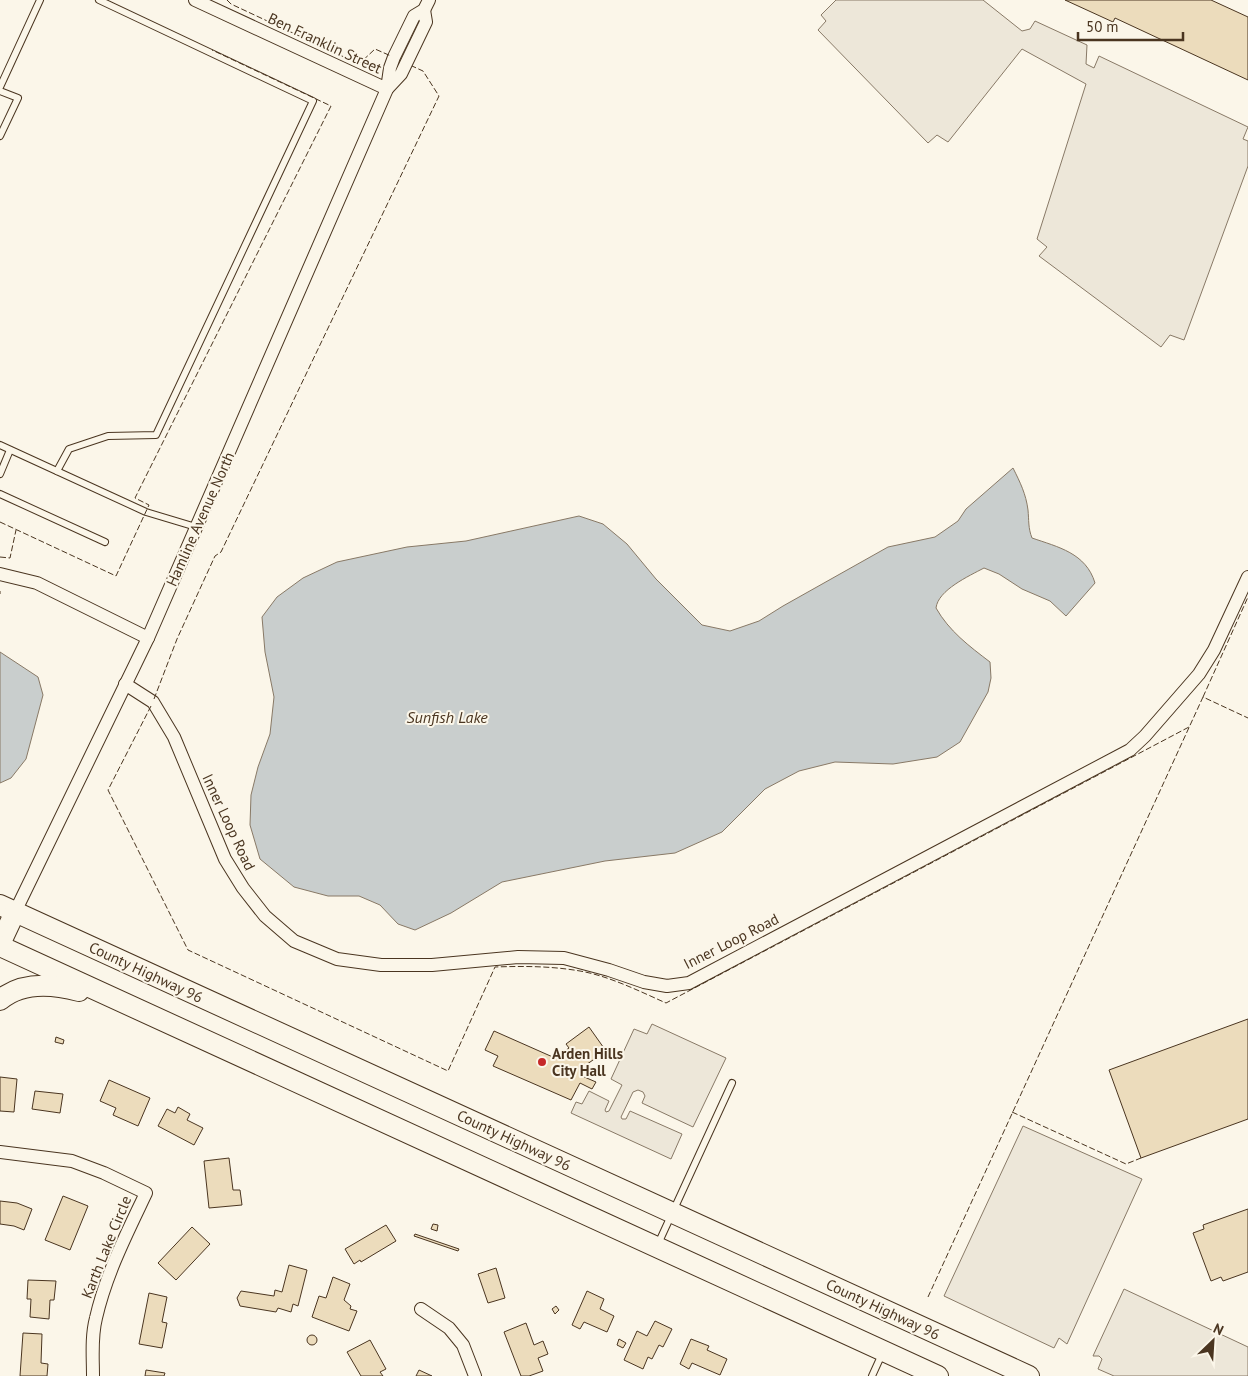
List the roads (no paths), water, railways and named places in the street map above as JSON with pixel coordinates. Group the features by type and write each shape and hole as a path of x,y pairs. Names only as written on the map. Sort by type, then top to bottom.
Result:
{"main road":[{"name":"Hamline Avenue North","path":"0,945 8,908"},
{"name":"County Highway 96","path":"8,908 1029,1376"},
{"path":"0,945 938,1376"},
{"path":"0,1000 16,989 51,986 77,990 131,1006"}],"street":[{"name":"Ben Franklin Street","path":"200,1 387,89"},
{"name":"Hamline Avenue North","path":"8,908 26,888 148,638 387,89 401,74 426,22 426,5"},
{"path":"0,574 37,583 148,638"},
{"name":"Inner Loop Road","path":"125,684 153,702 174,737 225,859 243,888 265,916 294,941 337,959 381,965 432,965 518,957 564,958 644,982 667,986 689,982 1130,750 1145,736 1198,674 1214,650 1248,577"},
{"name":"Karth Lake Circle","path":"0,1152 72,1162 104,1173 146,1192 105,1286 95,1319 93,1376"},
{"path":"421,1309 449,1328 463,1345 475,1376"}],"lane":[{"path":"0,136 18,98 0,89 40,0"},
{"path":"57,471 69,449 108,436 156,435 313,101 99,0"},
{"path":"0,445 146,512 196,527"},
{"path":"0,474 10,450"},
{"path":"0,494 105,542"},
{"path":"656,1247 732,1083"},
{"path":"872,1376 883,1351"}],"water":[{"name":"Sunfish Lake","path":"1013,468 1026,499 1032,538 1061,548 1078,558 1091,573 1095,583 1066,616 1050,601 1022,589 999,574 984,568 955,584 942,595 936,608 953,631 990,662 991,678 988,692 960,742 937,757 893,764 835,762 799,771 765,789 722,832 675,853 605,861 502,882 451,913 415,930 398,924 380,905 359,896 328,896 294,887 260,859 250,825 251,795 258,767 270,734 274,697 265,652 262,617 277,597 303,578 337,562 407,547 466,541 579,516 603,524 627,544 656,579 702,625 730,631 759,621 888,547 935,537 958,521 966,509"},
{"path":"0,652 38,677 43,695 26,759 11,778 0,783"}],"place":[{"name":"Arden Hills City Hall","path":"542,1062"}]}
